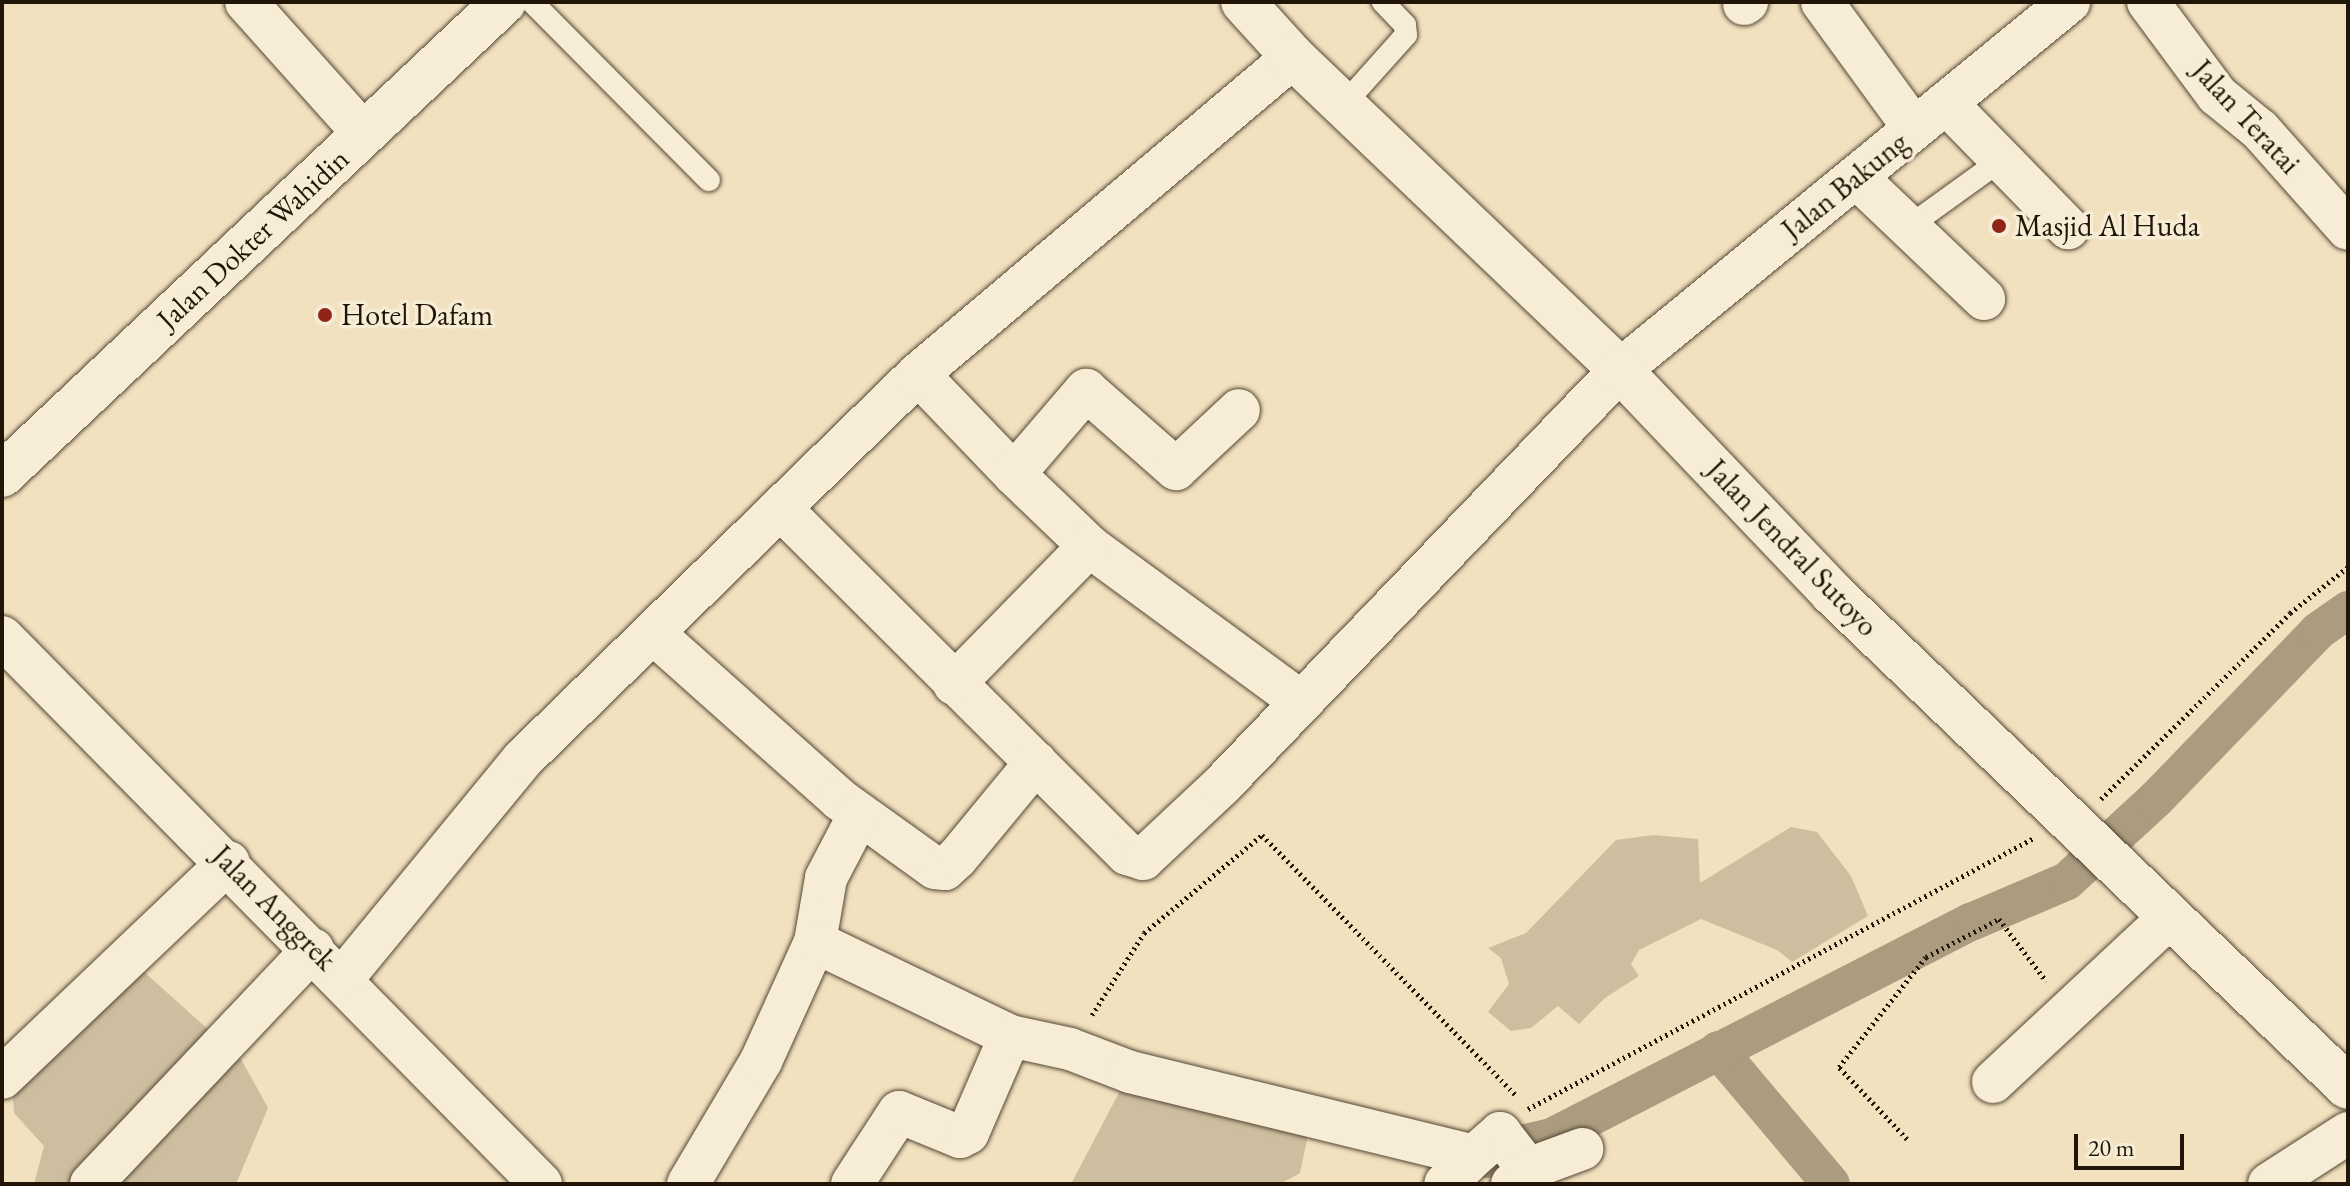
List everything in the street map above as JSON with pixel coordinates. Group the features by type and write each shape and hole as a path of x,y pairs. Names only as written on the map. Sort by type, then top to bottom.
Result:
{"street":[{"path":"246,2 364,134"},
{"name":"Jalan Dokter Wahidin","path":"7,460 504,2"},
{"path":"1822,2 1930,116 2001,160 2068,228"},
{"name":"Jalan Bakung","path":"1036,762 1127,854 1143,859 1221,786 1299,700 1620,370 2069,2"},
{"name":"Jalan Teratai","path":"2148,2 2217,95 2260,130 2348,229"},
{"name":"Jalan Jendral Sutoyo","path":"1249,4 1293,57 1346,102 1620,370 1832,593 2086,841 2348,1087"},
{"path":"343,978 523,759 782,510 918,374 1293,57"},
{"path":"1856,177 1911,225 1984,299"},
{"path":"918,374 1014,474 1089,546 1299,700"},
{"path":"1014,474 1086,390 1176,469 1239,410"},
{"path":"653,633 859,815 935,868 945,869 1036,762 782,510"},
{"path":"954,684 1089,546"},
{"name":"Jalan Anggrek","path":"2,637 343,978 521,1177"},
{"path":"688,1184 761,1061 815,942 826,878 859,815"},
{"path":"2,1078 229,862"},
{"path":"1993,1082 2169,918"},
{"path":"815,942 1010,1036 1070,1049 1130,1072 1502,1154 1582,1149"},
{"path":"91,1184 313,949"},
{"path":"852,1184 899,1112 960,1137 968,1133 1010,1036"},
{"path":"2269,1184 2348,1133"}],"lane":[{"path":"532,2 709,180"},
{"path":"1346,102 1406,35 1405,25 1383,2"},
{"path":"1911,225 2001,160"}],"path":[{"path":"1070,1049 1144,933 1262,835 1502,1154 1982,870 2086,841 2103,797 2290,613 2348,567"},
{"path":"1907,1139 1839,1067 1926,957 1999,919 2070,1012"}],"shaded area":[{"path":"1791,827 1817,832 1851,876 1868,916 1792,962 1777,950 1701,919 1639,950 1631,964 1639,976 1605,998 1579,1024 1558,1006 1531,1028 1511,1031 1488,1012 1509,984 1501,958 1488,948 1526,933 1616,840 1653,835 1698,839 1700,883"},
{"path":"132,961 241,1059 268,1108 236,1184 34,1184 44,1146 14,1113 11,1067"},
{"path":"1123,1085 1312,1115 1300,1173 1280,1184 1071,1184"}],"waterway":[{"path":"1487,1159 1495,1150 1552,1137 1971,922 2067,881 2156,799 2318,631 2348,610"},
{"path":"1718,1050 1831,1184"}],"place":[{"name":"Masjid Al Huda","path":"1999,226"},
{"name":"Hotel Dafam","path":"325,315"}]}
